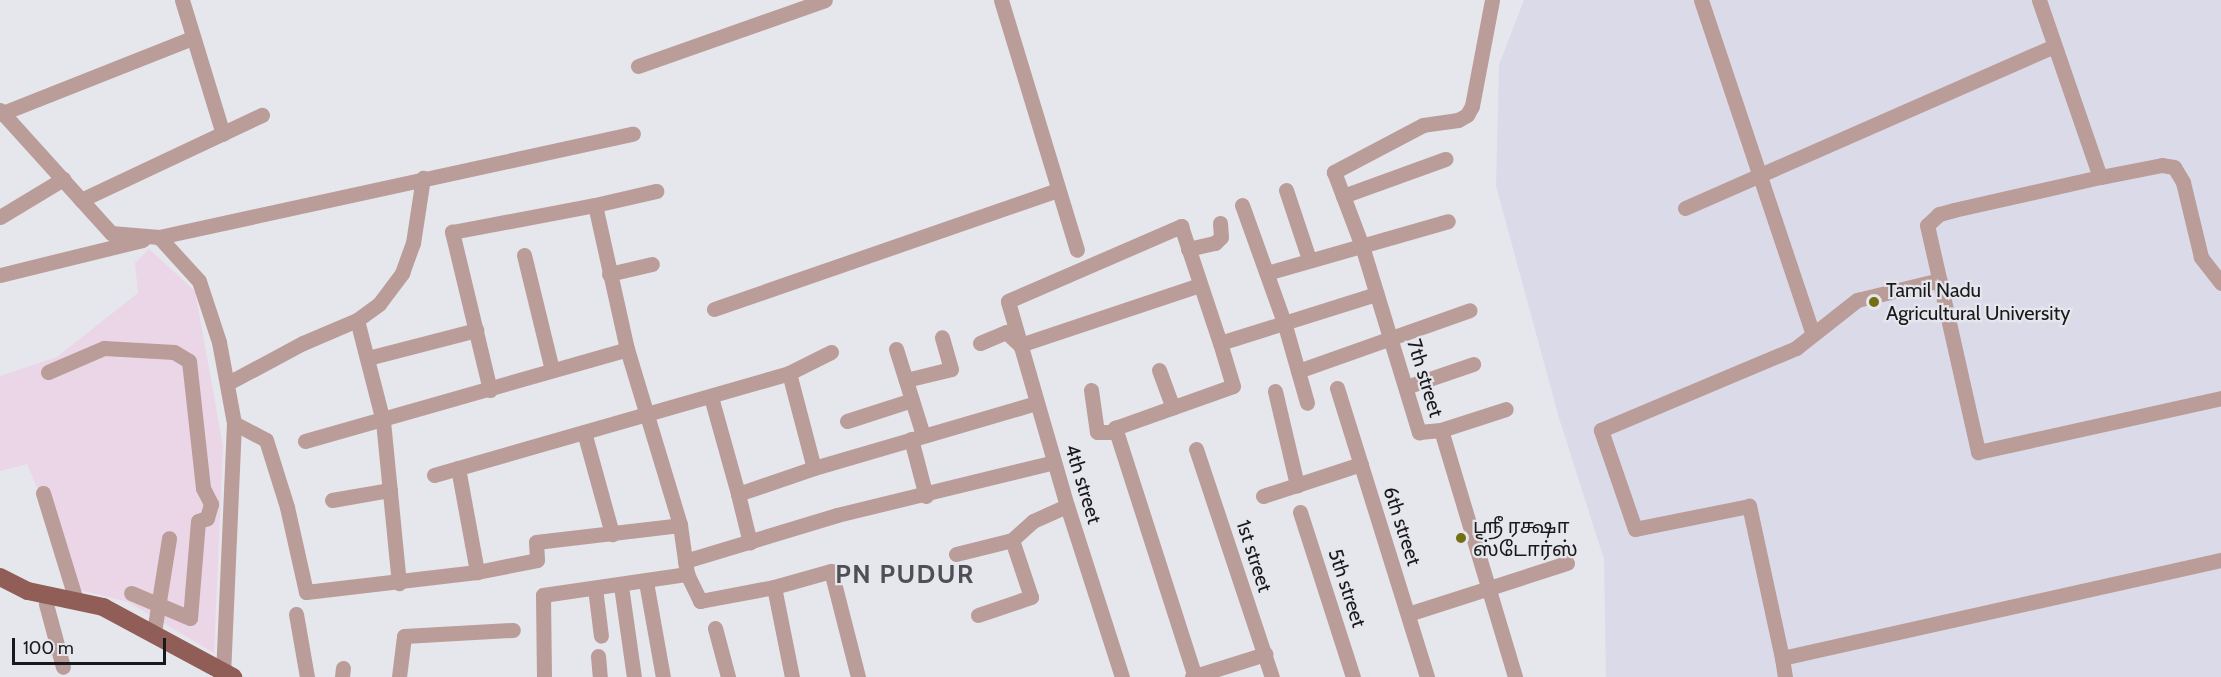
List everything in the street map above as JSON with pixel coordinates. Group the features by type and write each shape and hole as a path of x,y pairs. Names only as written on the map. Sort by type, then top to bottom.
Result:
{"main road":[{"path":"0,577 28,591 103,607 154,632 221,676"},
{"path":"0,591 20,600 81,610 107,620 221,676"}],"street":[{"path":"182,0 223,134"},
{"path":"638,66 825,0"},
{"path":"1001,0 1077,250"},
{"name":"7th street","path":"1492,0 1472,106 1467,115 1458,120 1423,125 1334,172 1362,246 1419,432 1441,430 1515,677"},
{"path":"1701,0 1812,332"},
{"path":"2039,0 2100,177"},
{"path":"192,38 1,112 111,233 157,237 199,281 228,383 234,423 221,676"},
{"path":"1685,208 2054,46"},
{"path":"81,200 262,115"},
{"path":"0,275 157,237 633,134"},
{"path":"1343,196 1445,159"},
{"path":"2221,283 2203,262 2183,182 2175,167 2162,165 2100,177 1931,218 1927,225 1978,452 2221,398"},
{"path":"228,383 303,343 357,320 379,304 402,273 413,243 423,178"},
{"path":"0,217 63,179"},
{"path":"714,309 1058,190"},
{"path":"1286,190 1309,259"},
{"path":"490,390 452,232 656,191"},
{"path":"595,205 627,349 680,525 686,568 701,607 831,571 858,677"},
{"path":"1242,205 1268,273 1307,403"},
{"path":"1268,273 1309,259 1448,221"},
{"path":"1221,223 1221,237 1215,243 1188,249 1233,386 1115,428 1194,677 1265,654"},
{"name":"4th street","path":"1122,677 1066,506 1008,302 1181,226 1188,249"},
{"path":"524,255 552,370"},
{"path":"609,274 652,264"},
{"path":"1785,677 1749,506 1635,529 1601,430 1796,348 1812,332 1857,300 1940,280"},
{"path":"980,343 1006,332 1020,345 1199,285"},
{"path":"1220,343 1376,294"},
{"path":"1298,371 1390,336 1470,310"},
{"path":"357,320 383,421 399,583"},
{"path":"368,358 476,330"},
{"path":"906,380 951,369 942,337"},
{"path":"48,372 104,348 174,352 189,361 203,488 211,504 207,518 198,521 190,618 131,593"},
{"path":"305,441 383,421 627,349"},
{"path":"896,349 912,400 926,496"},
{"path":"434,475 789,373 831,352"},
{"path":"1406,387 1473,364"},
{"path":"1159,370 1173,408"},
{"path":"789,373 814,468"},
{"name":"6th street","path":"1337,388 1427,677"},
{"path":"1091,390 1097,432 1116,432"},
{"path":"1275,392 1297,485"},
{"path":"711,397 750,543"},
{"path":"847,421 912,400"},
{"path":"738,494 814,468 1037,403"},
{"path":"1441,430 1506,409"},
{"path":"234,423 266,440 287,507 306,592 399,583 477,572 537,560 536,542 680,525"},
{"path":"584,432 612,534"},
{"name":"1st street","path":"1196,448 1272,677"},
{"path":"544,677 543,595 646,582 750,543 837,515 926,496 1054,462"},
{"path":"1263,496 1361,464"},
{"path":"458,468 477,572"},
{"path":"332,500 390,490"},
{"path":"43,493 76,600"},
{"path":"956,554 1012,540 1033,520 1066,506"},
{"name":"5th street","path":"1300,512 1353,677"},
{"path":"154,632 169,538"},
{"path":"978,615 1031,597 1012,540"},
{"path":"1782,658 2221,560"},
{"path":"1408,614 1567,563"},
{"path":"646,582 663,677"},
{"path":"621,586 634,677"},
{"path":"774,587 792,677"},
{"path":"595,588 601,636"},
{"path":"46,604 63,667"},
{"path":"296,614 307,677"},
{"path":"715,627 728,677"},
{"path":"399,677 404,636 513,630"},
{"path":"598,656 600,677"}],"shaded area":[{"name":"Tamil Nadu Agricultural University","path":"1524,0 2221,0 2221,677 1606,677 1604,559 1559,418 1496,186 1499,65"},
{"path":"149,249 195,291 223,446 214,653 128,602 80,590 27,464 0,471 0,376 57,357 138,293 135,263"}],"place":[{"name":"Tamil Nadu Agricultural University","path":"1874,302"},
{"name":"ஶ்ரீ ரக்ஷா ஸ்டோர்ஸ்","path":"1461,538"}],"district":[{"name":"PN PUDUR","path":"905,575"}]}
